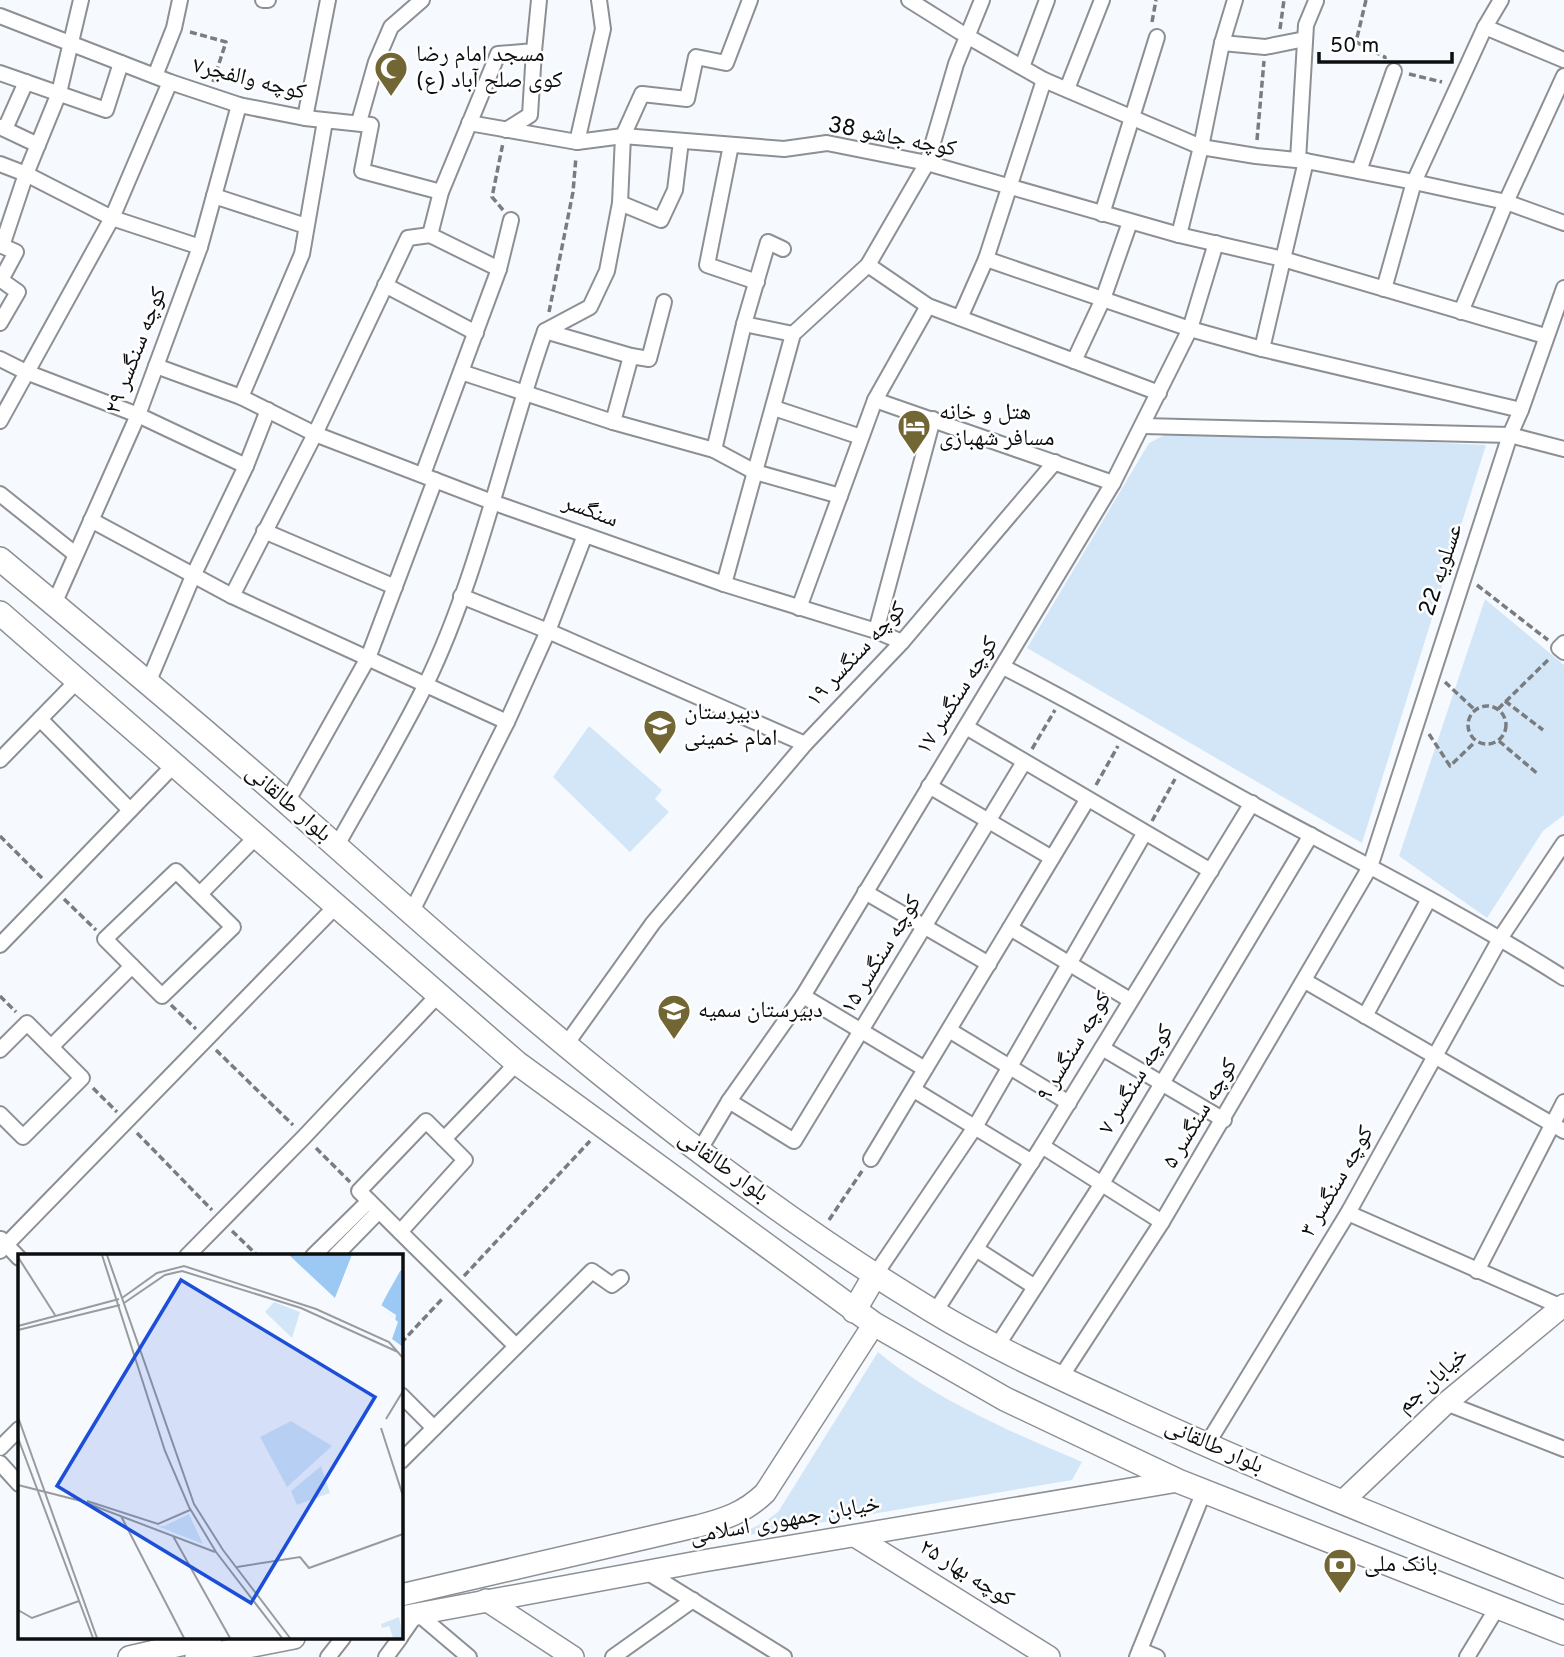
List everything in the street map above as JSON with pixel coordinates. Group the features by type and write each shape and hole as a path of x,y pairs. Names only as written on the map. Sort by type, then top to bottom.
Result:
{"main road":[{"name":"بلوار طالقانی","path":"0,559 287,802 565,1046 699,1151 875,1275 997,1346 1206,1446 1564,1592"},
{"name":"بلوار طالقانی","path":"0,613 517,1063 854,1311 1005,1399 1178,1481 1564,1633"},
{"path":"854,1311 875,1275"}],"street":[{"path":"0,323 18,292 1,280 16,252 1,246 26,174 59,93 69,43 82,0"},
{"path":"155,76 174,28 180,0"},
{"path":"262,0 268,0"},
{"path":"305,118 328,0"},
{"path":"422,0 391,27 376,62 359,122 371,125 362,172 441,191"},
{"path":"506,130 530,115 539,0"},
{"path":"577,142 603,29 599,0"},
{"path":"336,847 426,683 461,596 492,502 523,392 545,331 590,307 607,271 620,203 623,136 642,94 687,99 696,57 726,64 750,0"},
{"path":"909,0 1044,80 1201,147 1302,161 1414,182 1506,202 1564,223"},
{"path":"724,584 793,334 868,265 927,163 956,64 982,0"},
{"path":"1023,68 1048,0"},
{"path":"1067,89 1102,0"},
{"path":"1178,235 1201,147 1222,43 1235,0"},
{"path":"1384,289 1414,182 1485,27 1501,0"},
{"path":"1262,349 1302,161 1306,25 1316,1"},
{"name":"کوچه والفجر۷","path":"0,16 170,82 239,105 325,121 359,122"},
{"path":"1485,27 1564,60"},
{"path":"1102,214 1157,37"},
{"path":"1222,43 1272,46 1305,39"},
{"path":"430,235 441,191 498,54 534,51"},
{"path":"0,73 106,110 121,63"},
{"path":"1359,171 1394,71"},
{"path":"1461,312 1506,202 1564,76"},
{"path":"960,318 986,260 1044,80"},
{"path":"26,82 2,128 38,145"},
{"path":"0,421 112,218 170,82"},
{"name":"کوچه سنگسر ۲۹","path":"54,604 138,415 200,247 239,105"},
{"path":"241,397 302,254 325,121"},
{"name":"کوچه جاشو 38","path":"469,123 577,142 623,136 784,149 827,143 927,163 1178,235 1283,259 1545,336"},
{"path":"620,203 661,220 675,190 681,141"},
{"path":"731,145 707,265 757,282"},
{"path":"0,164 26,174 112,218 200,247"},
{"path":"214,196 306,226"},
{"path":"287,802 368,658 395,587 461,372 499,269 511,220"},
{"path":"1074,361 1103,299 1130,222"},
{"path":"232,596 315,434 408,238 430,235 499,269"},
{"path":"714,450 744,324 768,242 783,249"},
{"name":"کوچه سنگسر ۱۷","path":"699,1151 730,1101 803,996 1113,483 1191,329 1216,243"},
{"path":"986,260 1191,329 1262,349 1521,410"},
{"path":"868,265 928,306 1159,393"},
{"path":"385,285 475,333"},
{"name":"عسلویه 22","path":"1370,867 1510,435 1564,288"},
{"path":"545,331 649,359 664,302"},
{"path":"799,608 875,400 928,306"},
{"path":"744,324 793,334"},
{"path":"613,422 631,356"},
{"path":"0,359 26,372 138,415 246,466"},
{"name":"سنگسر","path":"156,366 241,397 315,434 492,502 724,584 876,631 902,642"},
{"path":"461,372 613,422 714,450 755,472 840,496"},
{"path":"875,400 1113,483"},
{"path":"774,408 861,437"},
{"path":"148,683 193,576 246,466 268,410"},
{"path":"876,631 933,419"},
{"path":"1143,426 1510,435 1564,449"},
{"name":"کوچه سنگسر ۱۹","path":"565,1046 653,923 805,744 902,642 1055,462"},
{"path":"0,494 75,554"},
{"path":"91,520 232,596 507,722"},
{"path":"264,531 395,587"},
{"path":"411,913 507,722 548,631 585,535"},
{"path":"461,596 548,631 805,744"},
{"path":"1003,667 1063,696 1251,803 1501,937 1564,978"},
{"path":"0,760 77,681"},
{"path":"40,719 130,810"},
{"path":"966,727 1211,871"},
{"name":"کوچه سنگسر ۱۵","path":"730,1101 794,1141 1024,762"},
{"path":"0,945 175,764"},
{"path":"929,786 1052,858"},
{"path":"871,1159 1087,800"},
{"name":"کوچه سنگسر ۹","path":"935,1312 1069,1103 1251,803"},
{"path":"875,1275 975,1127 1144,834"},
{"name":"کوچه سنگسر ۷","path":"997,1346 1101,1185 1311,835"},
{"path":"200,894 257,836"},
{"name":"کوچه سنگسر ۳","path":"1206,1446 1348,1213 1501,937 1564,843"},
{"name":"کوچه سنگسر ۵","path":"1061,1377 1162,1222 1224,1120 1370,867"},
{"path":"176,871 200,894 233,927 162,996 105,939 176,871"},
{"path":"865,892 989,964"},
{"path":"1364,1016 1429,899"},
{"path":"18,1257 2,1245 207,1041 337,905"},
{"path":"1010,928 1130,1000"},
{"path":"51,1047 132,966"},
{"path":"1305,981 1558,1127"},
{"path":"189,1254 439,994"},
{"path":"803,996 926,1069"},
{"path":"0,1050 27,1023 82,1078 23,1137 0,1114"},
{"path":"949,1030 1069,1103"},
{"path":"1102,1048 1224,1120"},
{"path":"444,1139 517,1063"},
{"path":"914,1090 1032,1162"},
{"path":"1477,1271 1558,1127 1564,1102"},
{"path":"336,1254 369,1201 426,1121 465,1160 400,1232"},
{"path":"1042,1146 1162,1222"},
{"path":"369,1201 516,1346"},
{"path":"318,1251 369,1201"},
{"path":"1348,1213 1563,1306"},
{"path":"976,1249 1035,1287"},
{"path":"402,1460 592,1271 612,1285 621,1278"},
{"name":"خیابان جم","path":"1342,1502 1446,1403 1563,1306"},
{"name":"خیابان جمهوری اسلامی","path":"402,1595 731,1518 752,1506 765,1493 874,1324"},
{"path":"402,1396 434,1427"},
{"path":"1446,1403 1564,1450"},
{"path":"0,1448 18,1430"},
{"path":"0,1463 18,1483"},
{"name":"خیابان جمهوری اسلامی","path":"409,1615 1178,1481"},
{"path":"1157,1657 1138,1653 1204,1491"},
{"path":"698,1526 703,1562"},
{"name":"کوچه بهار ۲۵","path":"855,1536 1025,1651 1049,1657"},
{"path":"647,1572 783,1657"},
{"path":"486,1600 573,1657"},
{"path":"613,1657 693,1600"},
{"path":"1467,1657 1497,1608"},
{"path":"402,1632 409,1615 469,1657"},
{"path":"129,1657 202,1640"},
{"path":"196,1657 284,1640"},
{"path":"328,1657 341,1640"},
{"path":"386,1657 398,1640"}],"path":[{"path":"1156,0 1150,29 1157,37"},
{"path":"1256,156 1272,46 1284,0"},
{"path":"174,28 226,42 209,95"},
{"path":"506,130 492,197 511,220"},
{"path":"545,331 573,192 577,142"},
{"path":"1464,576 1562,648 1498,709"},
{"path":"1433,672 1475,709"},
{"path":"1024,762 1063,696"},
{"path":"1505,701 1543,730"},
{"path":"1486,705 1498,709 1505,719 1506,731 1499,741 1487,745 1475,741 1468,732 1468,720 1475,709 1486,705"},
{"path":"1418,718 1450,766 1475,741"},
{"path":"1087,800 1127,732"},
{"path":"1499,741 1539,775"},
{"path":"1144,834 1183,765"},
{"path":"0,996 27,1023"},
{"path":"162,996 369,1201"},
{"path":"82,1078 256,1254"},
{"path":"402,1342 604,1127"},
{"path":"818,1236 871,1159"}],"shaded area":[{"path":"1174,430 1486,445 1362,843 1027,648 1149,443"},
{"path":"1485,599 1564,665 1564,815 1543,831 1487,918 1399,856"},
{"path":"589,726 662,790 655,799 669,812 630,852 553,777"},
{"path":"878,1352 950,1400 1082,1462 1072,1480 731,1538 763,1523 778,1512"}],"place":[{"name":"مسجد امام رضا (ع) کوی صلح آباد","path":"391,98"},
{"name":"هتل و خانه مسافر شهبازی","path":"914,456"},
{"name":"دبیرستان امام خمینی","path":"660,756"},
{"name":"دبیرستان سمیه","path":"674,1041"},
{"name":"بانک ملی","path":"1340,1595"}]}
